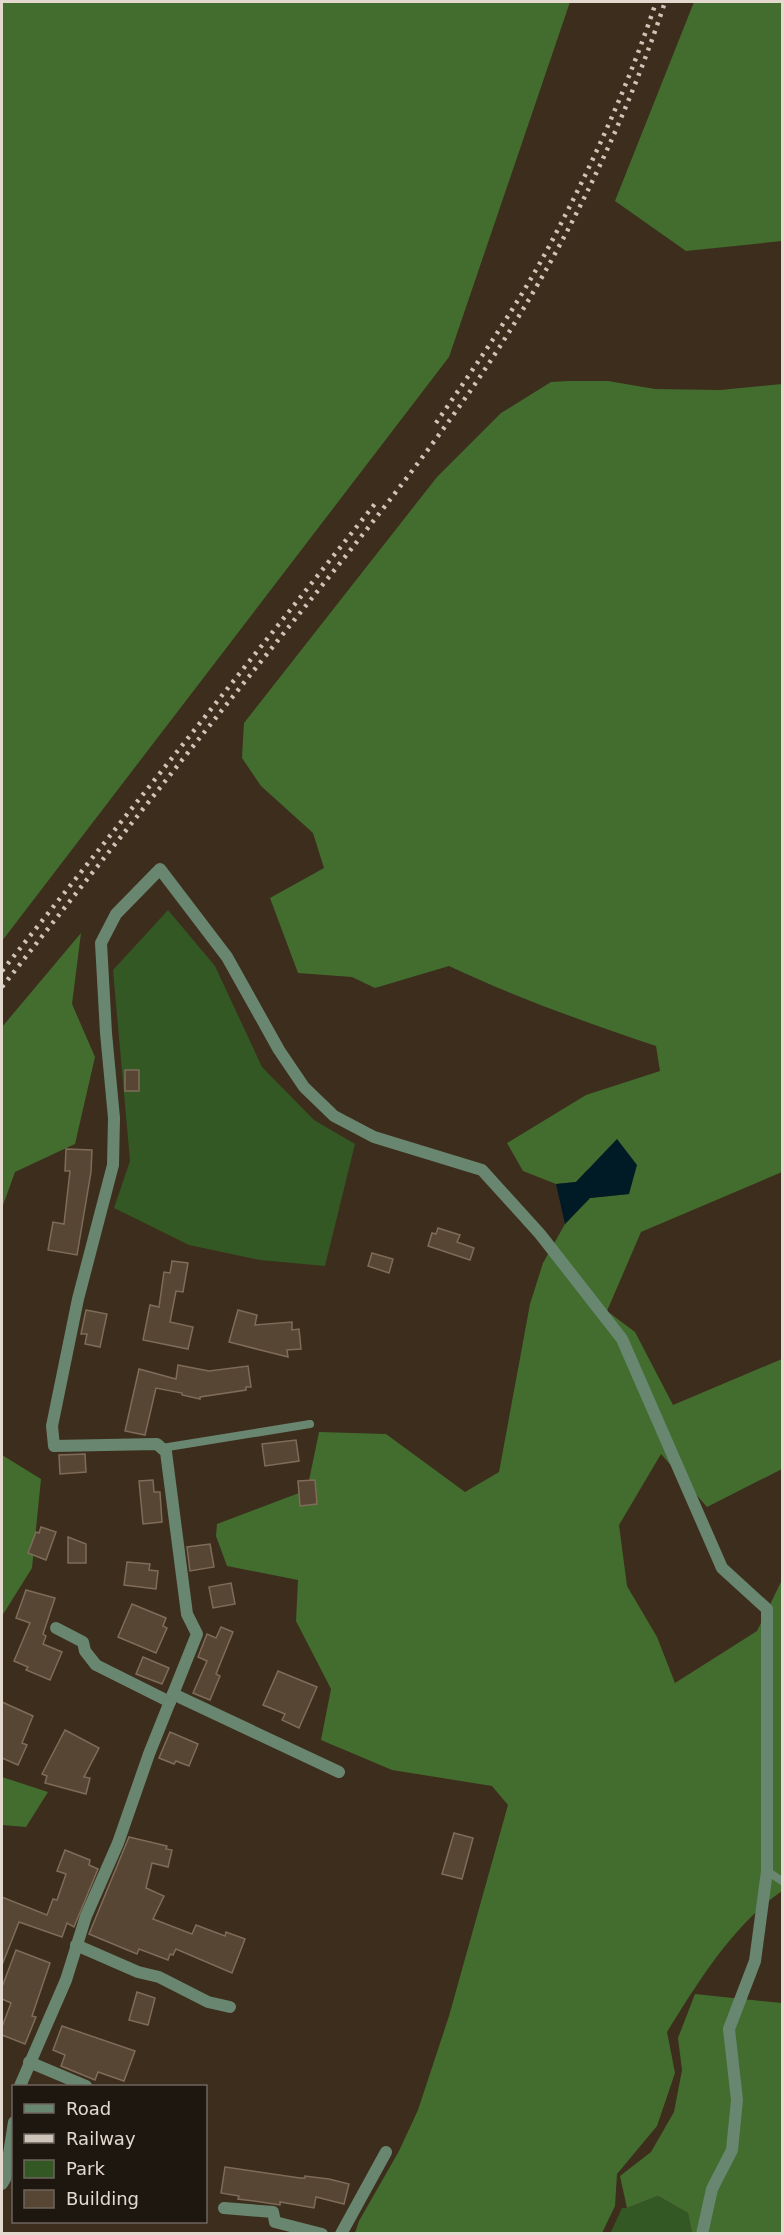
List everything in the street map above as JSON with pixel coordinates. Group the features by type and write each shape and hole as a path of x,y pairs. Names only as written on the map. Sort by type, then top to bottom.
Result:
{"street":[{"path":"20,2085 66,1980 86,1916 118,1843 149,1754 197,1634 187,1614 166,1452 157,1444 54,1446 52,1426 78,1299 113,1165 114,1118 101,944 116,914 160,869 227,957 279,1050 304,1087 334,1116 374,1137 482,1170 540,1234 622,1339 722,1568 768,1609 766,1871 755,1961 729,2029 737,2100 732,2150 712,2189 702,2234"},
{"path":"56,1628 83,1642 85,1652 96,1665 339,1772"},
{"path":"76,1945 138,1972 159,1977 208,2002 230,2007"},
{"path":"30,2062 84,2085"},
{"path":"2,2184 5,2179 12,2135"},
{"path":"341,2234 386,2152"},
{"path":"224,2208 273,2212 275,2222 322,2234"}],"lane":[{"path":"162,1448 310,1424"},
{"path":"766,1871 783,1881"}],"green space":[{"path":"2,2 570,2 449,357 2,941"},
{"path":"694,2 782,2 782,241 686,251 615,201"},
{"path":"608,381 655,389 720,390 782,384 782,1172 641,1232 607,1311 635,1332 673,1405 782,1359 782,1469 707,1507 661,1454 619,1525 627,1586 657,1637 675,1683 757,1631 782,1580 782,1891 764,1905 732,1937 704,1974 667,2032 675,2073 657,2126 617,2174 615,2206 602,2233 355,2233 359,2221 399,2151 418,2110 449,2016 508,1805 492,1786 392,1770 321,1740 331,1689 296,1621 298,1580 227,1566 216,1536 217,1524 307,1490 319,1432 386,1434 465,1492 499,1472 530,1304 543,1263 565,1224 590,1198 629,1194 587,1170 576,1182 556,1184 523,1171 507,1143 586,1095 660,1071 656,1046 551,1009 449,966 375,988 352,977 298,973 270,898 324,868 313,833 261,786 242,758 244,723 437,477 501,413 551,382"},
{"path":"168,910 215,966 262,1067 314,1120 355,1144 325,1266 260,1260 189,1245 114,1208 130,1161 113,970"},
{"path":"81,933 72,1004 95,1057 75,1144 15,1172 2,1208 2,1027"},
{"path":"2,1455 41,1479 32,1568 2,1616"},
{"path":"2,1777 48,1792 26,1827 2,1825"},
{"path":"695,1994 782,2003 782,2233 692,2233 688,2213 658,2196 627,2208 620,2176 651,2152 674,2112 682,2070 678,2038"},
{"path":"658,2196 688,2213 692,2233 610,2234 622,2208"}],"water":[{"path":"617,1139 637,1165 629,1194 590,1198 565,1224 556,1184 576,1182"}],"building":[{"path":"125,1070 139,1070 139,1091 125,1091"},
{"path":"66,1149 92,1150 91,1172 77,1255 48,1250 53,1222 64,1224 70,1171 65,1171"},
{"path":"438,1228 460,1235 457,1242 474,1248 470,1260 428,1246 432,1233 436,1234"},
{"path":"372,1253 393,1259 389,1273 368,1266"},
{"path":"172,1261 188,1263 183,1292 176,1291 170,1322 193,1327 188,1349 143,1340 150,1305 159,1307 164,1272 170,1273"},
{"path":"86,1310 107,1314 100,1347 85,1344 87,1334 81,1334"},
{"path":"238,1310 257,1315 255,1325 292,1322 292,1330 299,1329 301,1349 287,1350 288,1357 229,1342"},
{"path":"178,1365 209,1371 248,1366 251,1387 246,1387 246,1390 200,1397 200,1399 156,1388 145,1435 125,1431 139,1369 176,1379"},
{"path":"296,1440 299,1461 265,1466 262,1444"},
{"path":"85,1454 86,1472 60,1474 59,1455"},
{"path":"153,1480 154,1492 160,1492 162,1522 143,1524 139,1481"},
{"path":"315,1480 317,1504 300,1506 298,1481"},
{"path":"41,1527 56,1532 46,1560 28,1553 36,1532 39,1533"},
{"path":"68,1537 86,1544 86,1563 68,1563"},
{"path":"210,1544 214,1567 190,1571 187,1547"},
{"path":"127,1562 150,1564 149,1570 158,1571 156,1589 124,1585"},
{"path":"231,1583 235,1604 213,1608 209,1587"},
{"path":"26,1590 55,1598 43,1634 46,1636 43,1644 62,1652 50,1680 26,1670 28,1667 14,1661 30,1623 16,1618"},
{"path":"132,1604 166,1618 163,1626 167,1628 156,1653 118,1637"},
{"path":"221,1627 233,1632 216,1674 220,1676 210,1700 193,1693 207,1661 198,1657 207,1634 216,1638"},
{"path":"143,1657 169,1668 162,1684 136,1674"},
{"path":"278,1671 317,1687 299,1728 282,1720 285,1714 263,1705"},
{"path":"2,1702 33,1716 22,1743 27,1745 18,1765 2,1758"},
{"path":"65,1730 99,1748 84,1777 90,1778 86,1794 45,1783 47,1776 42,1774"},
{"path":"170,1732 198,1744 189,1766 176,1761 174,1764 159,1758"},
{"path":"454,1833 473,1838 462,1879 442,1874"},
{"path":"129,1837 167,1846 166,1849 172,1850 168,1867 152,1863 146,1888 164,1896 153,1919 192,1934 196,1925 225,1936 226,1932 245,1939 232,1973 176,1949 173,1955 170,1954 168,1960 139,1949 137,1954 89,1934"},
{"path":"65,1850 90,1860 89,1865 98,1869 74,1927 67,1923 62,1937 19,1922 2,1965 2,1897 47,1915 53,1899 57,1900 66,1874 57,1871"},
{"path":"16,1950 50,1963 32,2016 36,2017 25,2044 2,2035 2,2027 11,2003 2,1999 2,1987"},
{"path":"137,1992 155,1998 148,2025 129,2020"},
{"path":"62,2026 135,2051 124,2081 98,2072 95,2080 61,2066 65,2055 53,2050"},
{"path":"225,2167 300,2178 305,2178 305,2176 329,2179 349,2184 344,2204 316,2197 314,2208 280,2202 280,2205 238,2199 239,2196 221,2193"}],"railway":[{"path":"436,423 542,260 584,178 610,120 635,61 656,2"},
{"path":"2,987 374,520 473,387 531,296 582,201 627,103 665,2"},
{"path":"2,971 378,500"}]}
